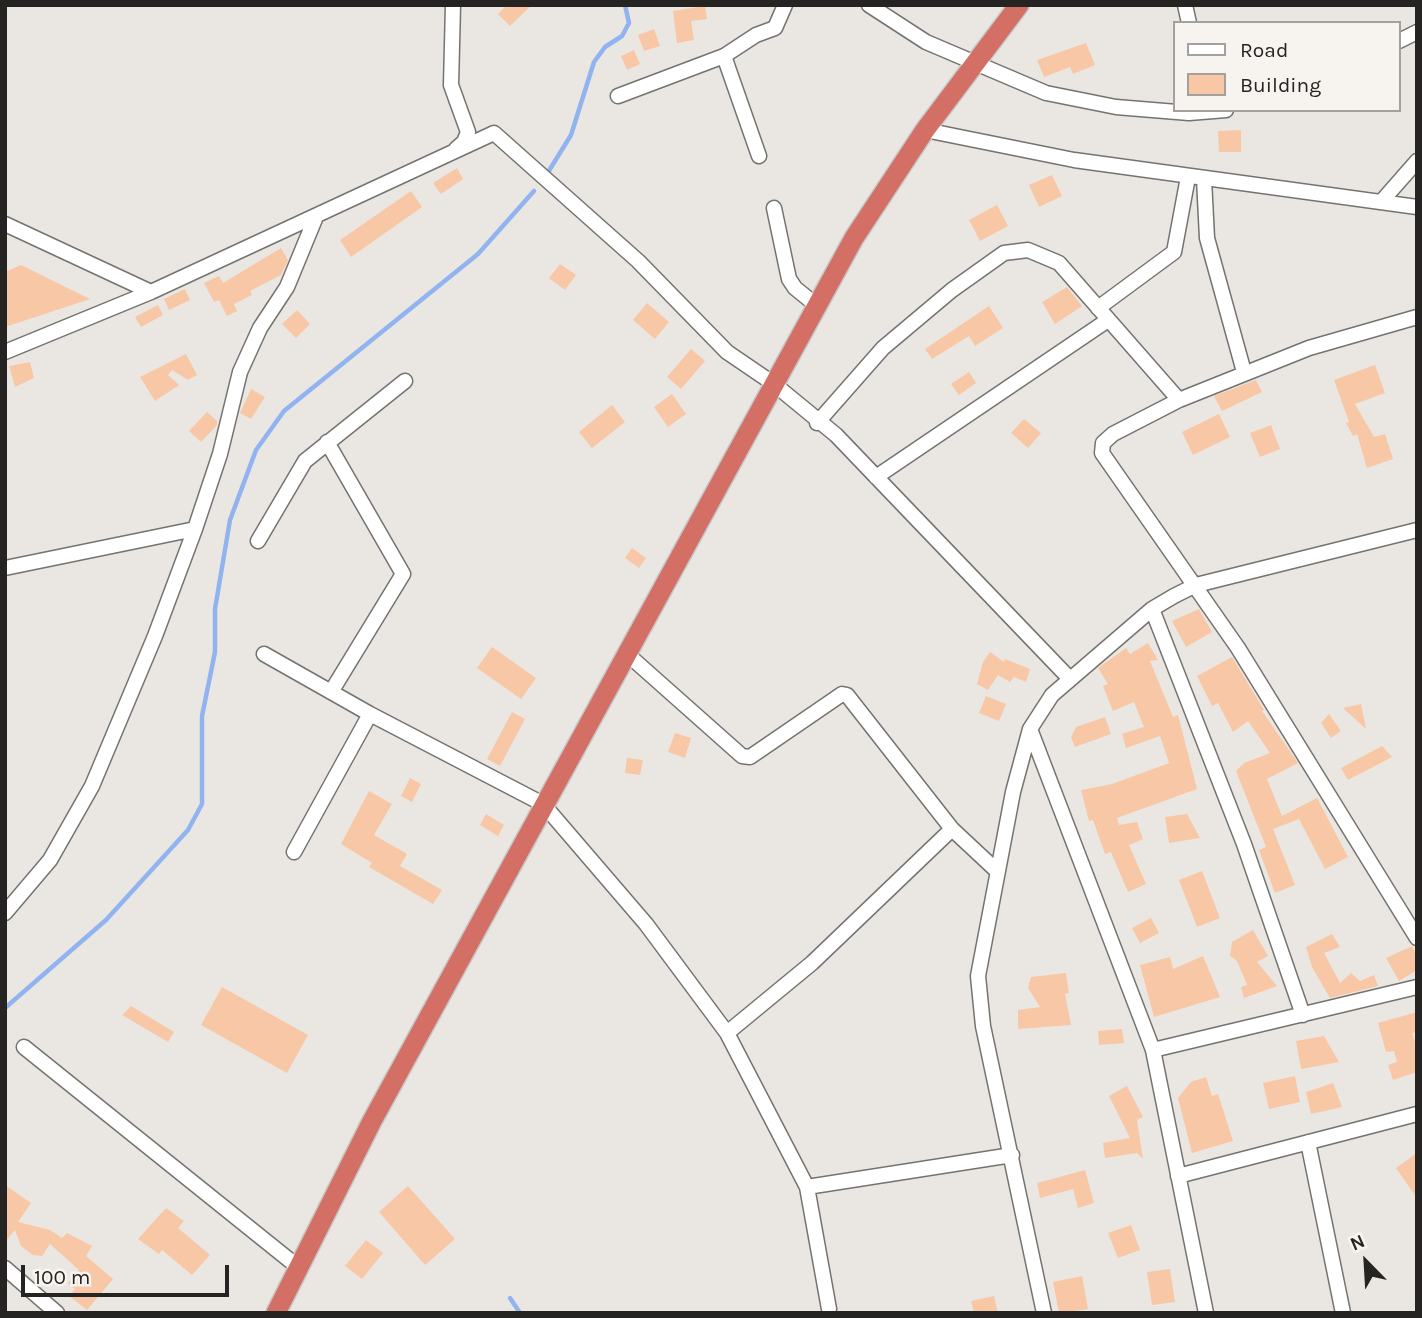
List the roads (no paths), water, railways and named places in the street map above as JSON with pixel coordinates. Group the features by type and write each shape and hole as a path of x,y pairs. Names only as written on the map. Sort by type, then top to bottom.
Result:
{"highway":[{"path":"276,1313 372,1121 816,304 881,194 973,64 1019,5"}],"street":[{"path":"446,156 464,142 468,132 452,85 453,5"},
{"path":"618,96 724,56 756,34 775,28 785,5"},
{"path":"869,5 926,42 973,64 1057,95 1116,107 1174,110"},
{"path":"1401,40 1417,32"},
{"path":"724,56 759,156"},
{"path":"925,130 1074,160 1417,207"},
{"path":"5,352 151,292 315,219 494,133 638,261 726,352 774,384 817,423 836,435 1070,679"},
{"path":"1381,202 1417,161"},
{"path":"1098,308 1174,252 1188,177"},
{"path":"1204,179 1207,238 1244,372"},
{"path":"774,208 789,279 816,304"},
{"path":"5,913 50,860 92,786 155,636 195,529 220,454 240,372 260,328 287,287 315,219"},
{"path":"5,224 151,292"},
{"path":"817,423 883,348 952,290 1004,253 1028,250 1059,262 1179,400"},
{"path":"1417,317 1309,348 1179,400 1112,434 1103,443 1102,453 1196,585 1306,754 1417,937"},
{"path":"876,477 1108,320"},
{"path":"258,541 305,461 405,381"},
{"path":"327,442 403,574 331,692"},
{"path":"5,568 195,529"},
{"path":"1044,1313 983,1026 978,976 997,871 1030,729 1052,695 1070,679 1152,609 1196,585 1417,530"},
{"path":"1152,609 1244,844 1303,1015"},
{"path":"626,653 741,756 750,757 842,694 847,695 952,829 997,871"},
{"path":"264,654 370,714 543,804 646,924 727,1032 807,1187 829,1309"},
{"path":"294,852 370,714"},
{"path":"1030,729 1153,1050 1206,1313"},
{"path":"727,1032 812,963 952,829"},
{"path":"1153,1050 1417,987"},
{"path":"24,1047 298,1267"},
{"path":"1178,1176 1417,1114"},
{"path":"1308,1142 1343,1313"},
{"path":"807,1187 1012,1155"},
{"path":"5,1268 57,1313"}],"waterway":[{"path":"547,174 571,135 594,62 605,47 622,36 629,23 625,5"},
{"path":"5,1008 106,920 188,830 202,804 202,716 215,652 215,609 230,520 256,450 284,411 478,254 534,191"},
{"path":"510,1298 520,1313"}]}
